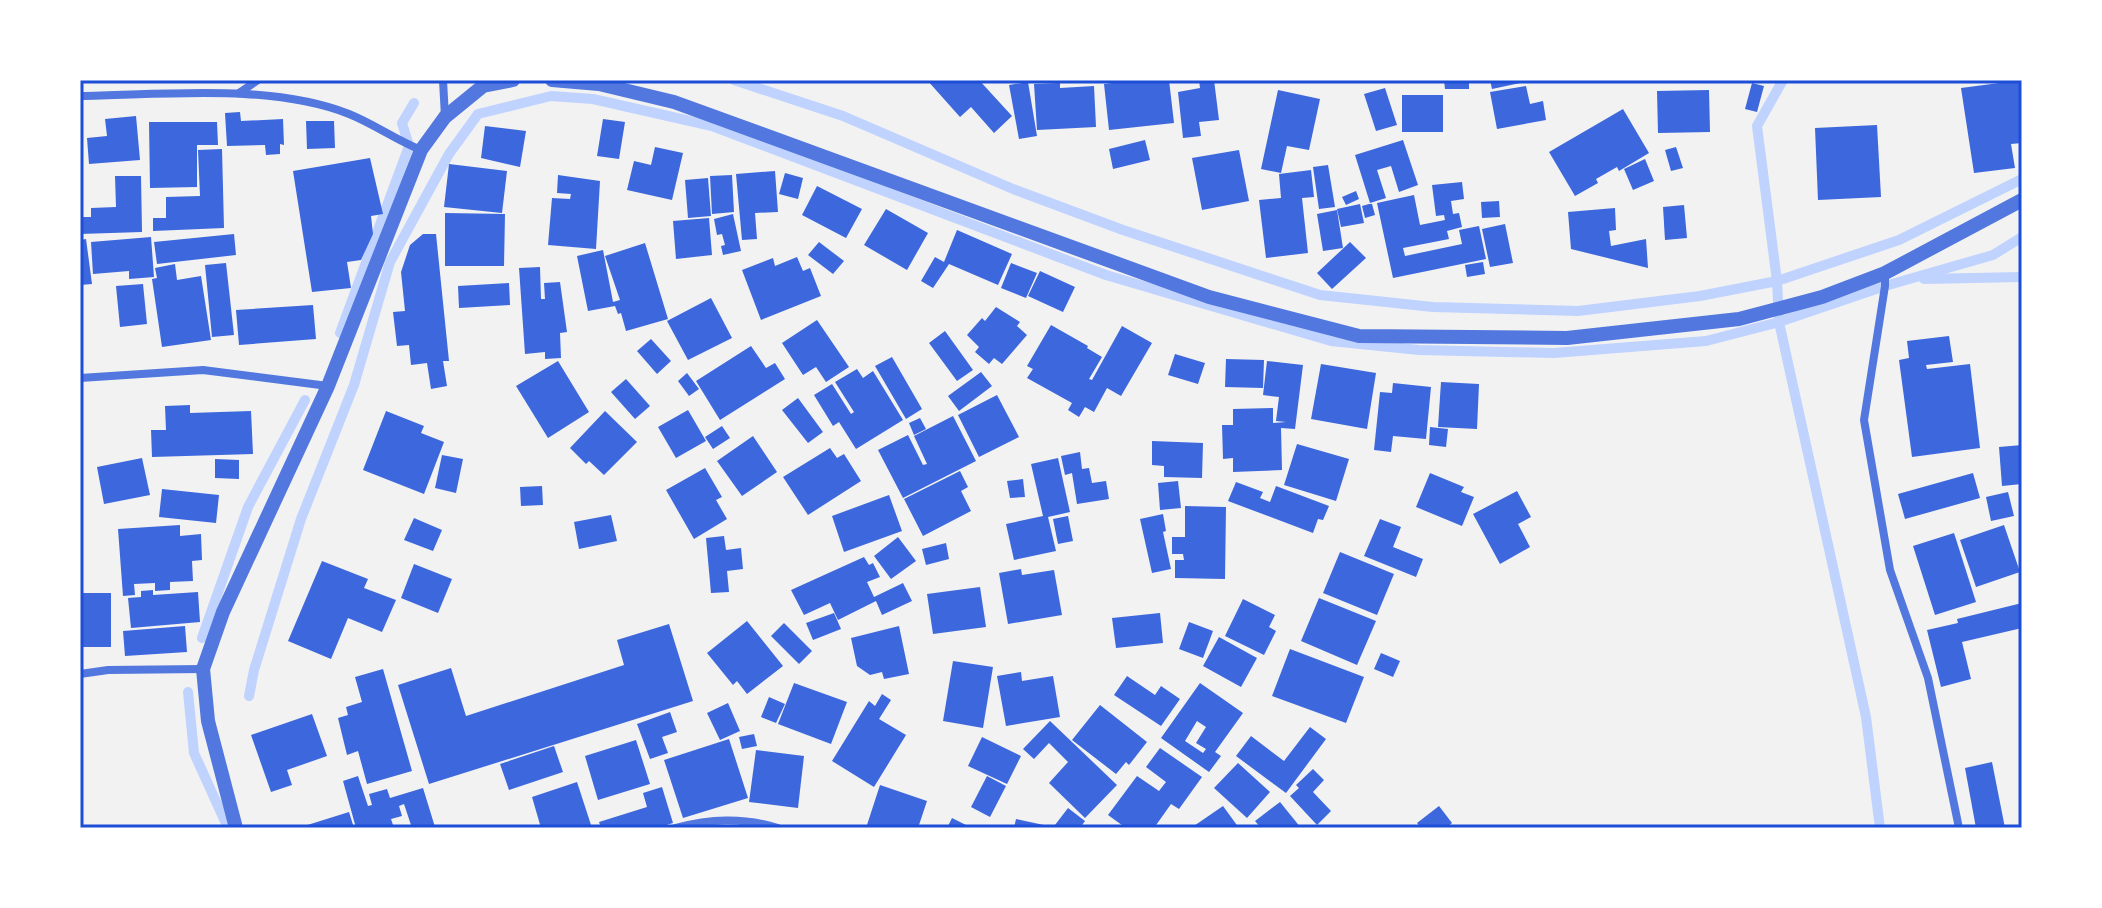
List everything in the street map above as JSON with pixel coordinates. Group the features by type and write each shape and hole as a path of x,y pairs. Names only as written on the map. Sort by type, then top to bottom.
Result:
{"street":[{"path":"239,93 258,80"},
{"path":"443,80 445,117"},
{"path":"236,828 208,721 203,669 223,612 328,386 421,150 445,117 483,86 513,80"},
{"path":"552,80 599,84 674,102 1209,297 1359,336 1567,338 1739,319 1822,297 1885,273 2022,200"},
{"path":"80,96 239,93 315,105 349,114 421,150"},
{"path":"1885,273 1864,420 1890,570 1928,678 1959,828"},
{"path":"80,378 203,370 328,386"},
{"path":"80,674 108,670 203,669"},
{"path":"675,828 709,819 736,820 778,828"}],"building":[{"path":"927,80 979,80 1012,116 994,133 971,107 960,117"},
{"path":"1169,80 1174,123 1109,130 1104,84"},
{"path":"1199,80 1214,80 1219,120 1199,122 1201,136 1183,138 1178,92 1200,88"},
{"path":"1444,80 1469,80 1469,89 1445,89"},
{"path":"1490,80 1529,80 1529,81 1492,89"},
{"path":"2022,80 2022,143 2011,144 2015,168 1974,173 1961,88"},
{"path":"1028,82 1037,136 1019,139 1009,85"},
{"path":"1060,83 1060,88 1094,86 1096,127 1037,130 1034,84"},
{"path":"1752,83 1764,86 1757,112 1745,109"},
{"path":"1526,86 1530,104 1543,101 1546,120 1497,129 1490,92"},
{"path":"1385,88 1397,125 1376,131 1364,94"},
{"path":"1278,90 1320,99 1309,150 1287,146 1281,173 1261,169"},
{"path":"1709,90 1710,132 1658,133 1657,91"},
{"path":"1402,95 1443,95 1443,132 1402,132"},
{"path":"1623,109 1649,153 1619,171 1617,167 1596,179 1598,183 1575,196 1549,152"},
{"path":"240,112 241,121 283,119 284,145 280,144 280,154 266,155 265,145 227,146 225,113"},
{"path":"136,116 140,160 89,164 87,138 107,136 105,119"},
{"path":"603,119 625,122 619,159 597,156"},
{"path":"306,121 334,121 335,148 307,149"},
{"path":"149,122 217,122 218,145 197,145 197,187 150,188"},
{"path":"1877,125 1881,197 1818,200 1815,128"},
{"path":"485,126 526,131 520,167 481,158"},
{"path":"1145,140 1150,160 1113,169 1109,149"},
{"path":"1403,140 1418,185 1399,192 1391,166 1377,170 1386,198 1370,203 1355,155"},
{"path":"655,147 683,153 672,200 627,190 634,161 651,165"},
{"path":"1676,147 1683,168 1671,171 1665,150"},
{"path":"222,149 224,228 153,231 153,218 166,218 166,197 200,196 198,150"},
{"path":"1239,150 1249,201 1202,210 1192,158"},
{"path":"370,158 383,214 371,216 373,234 361,260 347,262 351,288 312,292 293,171"},
{"path":"1645,159 1654,181 1633,190 1624,169"},
{"path":"449,164 507,171 502,213 444,207"},
{"path":"1328,165 1335,207 1319,209 1313,167"},
{"path":"1311,170 1314,197 1302,198 1308,253 1266,258 1259,200 1281,198 1279,174"},
{"path":"775,171 778,212 755,213 757,239 742,240 736,174"},
{"path":"785,173 803,178 798,199 779,194"},
{"path":"558,175 600,181 596,249 548,245 552,198 570,199 571,194 557,193"},
{"path":"732,175 734,212 712,214 710,176"},
{"path":"115,176 141,176 142,232 80,234 80,217 91,217 91,208 116,207"},
{"path":"708,178 711,216 688,218 685,180"},
{"path":"1462,182 1464,199 1451,201 1453,214 1459,213 1462,227 1447,231 1449,239 1403,248 1405,256 1462,244 1459,230 1479,226 1486,259 1393,278 1377,203 1414,195 1420,225 1445,220 1444,215 1436,216 1432,185"},
{"path":"817,186 862,209 846,238 802,215"},
{"path":"1356,191 1359,199 1346,205 1342,197"},
{"path":"1499,201 1500,217 1482,218 1481,202"},
{"path":"1360,204 1364,223 1341,227 1337,209"},
{"path":"1372,204 1375,215 1365,218 1362,206"},
{"path":"1684,205 1687,238 1665,240 1663,207"},
{"path":"1615,208 1616,230 1609,231 1611,246 1646,239 1648,268 1571,249 1568,212"},
{"path":"886,209 928,233 907,270 864,245"},
{"path":"1337,210 1343,248 1323,251 1317,214"},
{"path":"445,213 505,214 504,266 445,266"},
{"path":"733,214 741,251 723,255 721,246 725,245 722,234 717,235 714,219"},
{"path":"709,218 712,255 676,259 673,221"},
{"path":"1505,224 1513,263 1490,267 1482,229"},
{"path":"957,230 1012,254 998,285 949,264 933,288 921,281 935,257 944,262"},
{"path":"234,234 236,255 157,264 154,242"},
{"path":"423,234 436,234 449,361 443,361 447,386 431,389 427,363 411,365 409,345 397,346 393,312 405,311 401,272 410,245"},
{"path":"151,237 154,277 129,279 129,271 93,274 91,242"},
{"path":"86,239 92,284 80,285 80,240"},
{"path":"819,242 844,261 833,274 808,255"},
{"path":"1350,242 1366,258 1332,289 1317,273"},
{"path":"645,243 668,319 626,331 621,313 618,314 615,306 588,311 577,256 603,250 613,302 620,300 605,256"},
{"path":"797,257 803,271 810,268 821,296 761,320 742,270 773,258 775,266"},
{"path":"1483,262 1485,274 1467,277 1465,265"},
{"path":"226,263 234,335 212,337 205,265"},
{"path":"1011,263 1037,273 1026,298 1001,288"},
{"path":"175,264 177,280 201,276 211,340 162,347 152,279 157,278 155,268"},
{"path":"540,267 541,299 545,299 544,283 560,282 567,332 560,333 561,358 545,359 545,352 525,354 519,268"},
{"path":"1040,271 1075,287 1063,312 1028,296"},
{"path":"509,283 510,305 459,308 458,286"},
{"path":"143,284 147,324 120,327 116,286"},
{"path":"711,298 732,338 688,360 667,321"},
{"path":"313,305 316,339 239,345 236,310"},
{"path":"996,307 1020,322 1017,326 1027,335 1002,364 994,358 989,364 975,352 979,347 967,335 982,318 985,321"},
{"path":"817,320 849,367 826,382 816,367 803,375 782,343"},
{"path":"1051,325 1102,357 1089,379 1092,380 1122,326 1152,343 1121,396 1107,388 1094,412 1085,407 1079,417 1068,410 1072,403 1027,378 1033,369 1027,366"},
{"path":"945,331 973,370 957,381 929,343"},
{"path":"1949,336 1953,362 1926,365 1927,369 1970,364 1980,448 1912,457 1899,360 1909,358 1907,341"},
{"path":"651,339 671,361 657,374 637,351"},
{"path":"751,346 766,368 775,363 785,379 720,420 696,381"},
{"path":"1175,354 1205,363 1198,384 1168,375"},
{"path":"892,357 922,409 906,419 875,366"},
{"path":"1226,359 1264,360 1263,388 1225,387"},
{"path":"558,361 589,412 548,438 516,386"},
{"path":"1267,361 1303,365 1295,429 1281,428 1282,470 1233,472 1233,458 1223,459 1222,425 1233,425 1233,409 1273,408 1273,423 1286,422 1276,421 1279,397 1263,395"},
{"path":"1321,364 1376,373 1367,429 1311,419"},
{"path":"857,369 863,378 873,371 903,420 856,449 839,422 833,426 814,395 832,384 851,414 854,412 835,382"},
{"path":"981,372 992,386 959,411 948,396"},
{"path":"687,373 699,389 689,396 678,381"},
{"path":"626,379 650,406 635,419 611,392"},
{"path":"1441,382 1479,384 1477,429 1438,427"},
{"path":"1393,383 1431,387 1426,439 1393,436 1391,452 1374,450 1380,392 1392,393"},
{"path":"997,395 1019,437 979,457 958,415"},
{"path":"798,398 823,432 808,443 782,410"},
{"path":"190,405 190,413 251,411 253,454 152,457 151,430 166,430 165,406"},
{"path":"688,410 706,441 676,458 658,427"},
{"path":"386,411 424,426 421,433 444,442 424,494 363,470"},
{"path":"605,411 637,442 604,475 589,461 586,464 570,448"},
{"path":"953,416 976,461 903,498 878,450 908,435 923,465 927,464 914,436"},
{"path":"920,418 926,429 914,435 909,423"},
{"path":"722,426 730,438 713,449 705,437"},
{"path":"1430,427 1448,429 1446,447 1429,445"},
{"path":"753,436 777,472 742,496 717,461"},
{"path":"1152,441 1203,443 1202,478 1164,477 1164,466 1152,465"},
{"path":"1297,444 1349,459 1336,501 1284,485"},
{"path":"2022,445 2022,484 2002,486 1999,447"},
{"path":"830,448 837,458 844,454 861,481 808,515 783,477"},
{"path":"1080,452 1082,469 1089,468 1092,483 1106,481 1109,499 1077,504 1072,473 1065,475 1061,456"},
{"path":"442,455 463,459 456,493 435,488"},
{"path":"142,458 150,495 104,504 97,467"},
{"path":"1058,458 1070,512 1048,517 1056,551 1014,560 1006,524 1043,516 1031,464"},
{"path":"215,459 239,460 239,479 215,478"},
{"path":"705,468 722,497 716,500 727,519 694,539 666,490"},
{"path":"960,471 968,487 961,491 971,511 923,536 904,499"},
{"path":"1430,473 1464,487 1461,492 1474,497 1462,526 1416,507"},
{"path":"1973,473 1980,498 1905,519 1898,494"},
{"path":"1023,479 1025,497 1010,498 1007,481"},
{"path":"1178,481 1181,508 1160,510 1158,483"},
{"path":"1236,482 1263,492 1260,498 1270,502 1276,486 1329,506 1323,520 1318,519 1313,533 1228,501"},
{"path":"542,486 543,505 521,506 520,487"},
{"path":"162,489 219,495 216,523 159,517"},
{"path":"1517,491 1531,517 1518,524 1530,547 1500,564 1473,514"},
{"path":"2008,492 2014,516 1991,521 1986,497"},
{"path":"889,495 902,531 844,552 832,516"},
{"path":"1185,506 1226,507 1225,579 1175,578 1175,560 1184,560 1183,554 1172,554 1172,537 1185,537"},
{"path":"1163,514 1166,531 1163,532 1171,569 1152,573 1140,519"},
{"path":"611,515 617,541 579,549 574,522"},
{"path":"1068,516 1073,541 1058,544 1053,519"},
{"path":"414,518 442,530 433,551 404,540"},
{"path":"1380,519 1401,527 1393,547 1423,559 1416,577 1364,556"},
{"path":"180,525 180,536 201,534 202,560 192,561 193,581 170,582 170,590 155,591 155,583 134,584 135,595 123,596 118,529"},
{"path":"2004,525 2020,572 1976,587 1960,540"},
{"path":"1954,533 1976,602 1935,615 1913,546"},
{"path":"724,536 726,550 741,548 743,569 727,571 729,592 711,593 706,538"},
{"path":"898,537 916,561 891,579 874,556"},
{"path":"946,543 949,559 926,565 922,549"},
{"path":"1340,552 1394,574 1377,615 1323,593"},
{"path":"864,557 869,565 873,563 880,577 867,582 874,597 903,583 912,601 882,615 876,601 838,620 830,603 804,615 791,590"},
{"path":"322,561 368,579 364,588 396,600 382,632 348,618 331,659 288,641"},
{"path":"414,564 452,579 438,613 401,598"},
{"path":"1021,569 1022,575 1054,570 1062,615 1008,624 999,573"},
{"path":"980,587 986,627 933,634 927,594"},
{"path":"153,590 153,595 198,592 200,622 131,628 128,598 141,597 141,591"},
{"path":"80,593 111,593 111,647 80,647"},
{"path":"1319,598 1376,621 1357,665 1301,641"},
{"path":"1243,599 1275,615 1269,627 1276,631 1264,655 1225,636"},
{"path":"2022,603 2022,628 1962,642 1971,679 1941,687 1927,630"},
{"path":"834,613 841,629 813,640 806,623"},
{"path":"1160,613 1163,643 1116,648 1112,618"},
{"path":"747,621 783,666 747,694 737,681 733,685 707,653"},
{"path":"1189,622 1213,631 1203,658 1179,649"},
{"path":"784,623 812,651 799,664 771,636"},
{"path":"669,624 693,701 429,784 398,685 451,668 466,716 624,665 617,640"},
{"path":"185,626 187,652 125,656 123,631"},
{"path":"899,626 909,674 884,679 882,672 870,675 857,666 851,638"},
{"path":"1219,637 1257,658 1241,687 1203,666"},
{"path":"1290,649 1364,677 1346,723 1272,696"},
{"path":"1381,653 1400,661 1393,677 1374,669"},
{"path":"953,661 993,667 983,728 943,721"},
{"path":"383,669 412,771 367,784 358,751 347,755 338,718 348,715 346,707 362,702 355,677"},
{"path":"1021,672 1022,681 1053,676 1060,717 1006,726 997,676"},
{"path":"1127,676 1155,695 1161,686 1180,699 1161,726 1114,695"},
{"path":"794,683 847,702 831,744 778,724"},
{"path":"1200,683 1243,713 1215,752 1221,756 1209,772 1161,738","holes":["1197,721 1206,727 1196,743 1206,749 1203,753 1185,741"]},
{"path":"882,694 891,700 879,719 906,735 874,787 832,761 869,701 875,706"},
{"path":"769,697 785,704 776,723 761,717"},
{"path":"728,703 740,731 720,740 707,713"},
{"path":"1100,705 1147,742 1129,765 1126,762 1116,774 1072,740"},
{"path":"670,712 677,732 662,737 668,753 650,759 637,724"},
{"path":"312,714 327,756 287,770 292,785 271,792 251,735"},
{"path":"1050,721 1117,785 1085,818 1049,783 1068,762 1049,743 1034,759 1023,749"},
{"path":"1310,727 1326,739 1286,793 1236,756 1251,736 1284,761"},
{"path":"754,734 757,746 742,749 739,737"},
{"path":"982,737 1021,756 1007,784 968,766"},
{"path":"729,739 748,798 683,818 664,760"},
{"path":"636,740 650,784 598,800 585,756"},
{"path":"554,746 563,772 509,790 500,764"},
{"path":"1160,748 1202,777 1179,809 1171,804 1154,828 1126,828 1108,815 1137,776 1159,791 1166,782 1146,767"},
{"path":"756,750 804,756 798,808 749,802"},
{"path":"1992,762 2005,828 1976,828 1965,768"},
{"path":"1238,763 1270,792 1247,818 1214,788"},
{"path":"1313,769 1324,780 1313,792 1331,811 1317,825 1290,796 1299,788 1296,785"},
{"path":"358,776 368,806 372,805 369,794 387,789 390,798 423,788 435,827 412,828 404,804 399,806 402,816 391,819 393,825 356,828 343,781"},
{"path":"987,776 1006,786 990,817 971,807"},
{"path":"577,782 592,828 541,828 532,797"},
{"path":"880,785 927,801 918,828 866,828"},
{"path":"662,787 673,823 657,828 601,828 599,822 647,807 643,793"},
{"path":"1280,802 1301,828 1261,828 1255,821"},
{"path":"1223,806 1239,828 1191,828"},
{"path":"1439,806 1452,823 1446,828 1421,828 1417,823"},
{"path":"1068,808 1085,821 1080,828 1059,828 1055,825"},
{"path":"349,812 354,828 301,828 301,827"},
{"path":"952,818 972,828 947,828"},
{"path":"1016,819 1053,827 1053,828 1014,828"}],"waterway":[{"path":"734,80 843,116 1013,189 1123,230 1320,295 1433,307 1578,311 1700,296 1777,281 1899,240 2022,179"},
{"path":"1783,80 1757,126 1777,281 1779,322 1866,717 1880,828"},
{"path":"249,696 254,670 301,519 354,385 390,262 449,154 478,114 551,96 593,99 712,126 1106,275 1331,341 1419,350 1554,353 1706,341 1779,322 1885,286 1993,255 2022,237"},
{"path":"340,333 409,146 402,123 414,103"},
{"path":"1924,279 2022,277"},
{"path":"202,638 248,507 305,400"},
{"path":"188,692 194,753 228,828"}]}
